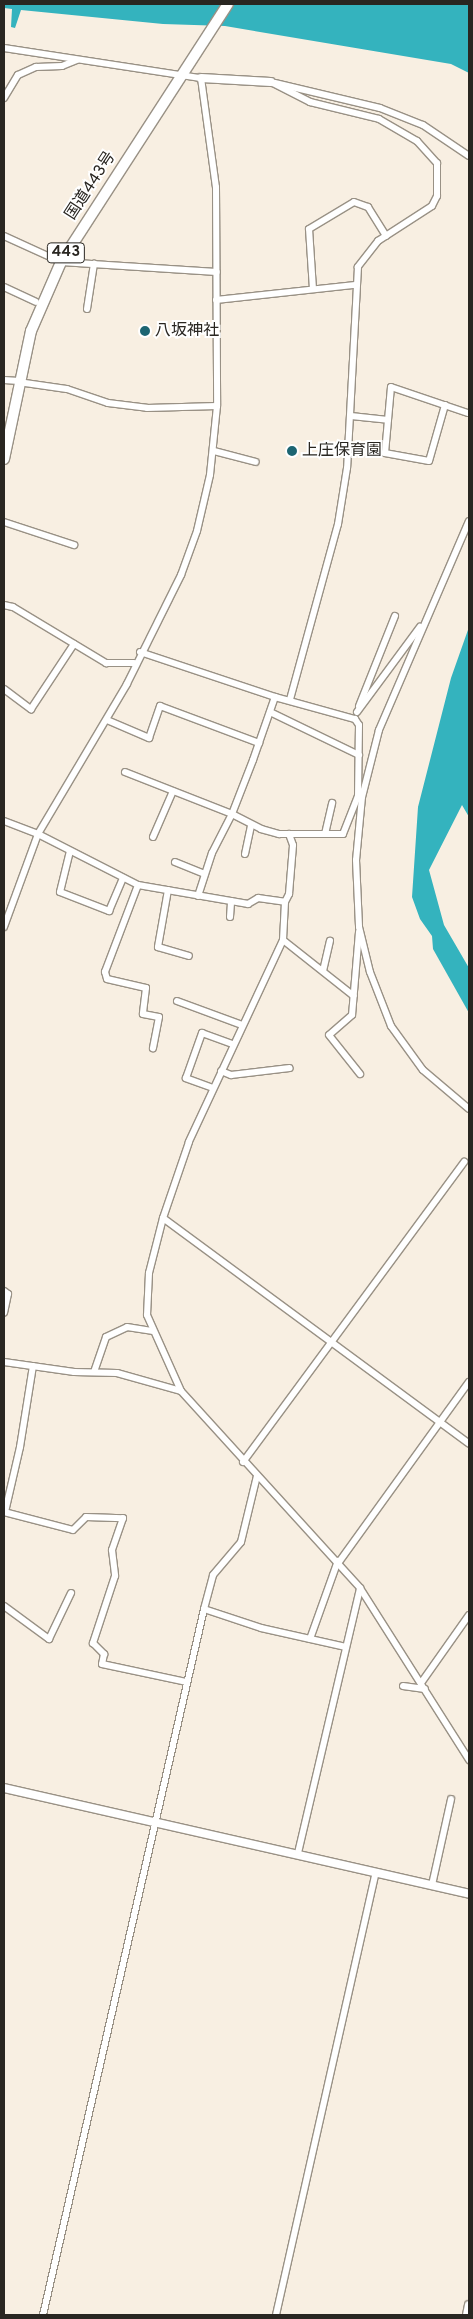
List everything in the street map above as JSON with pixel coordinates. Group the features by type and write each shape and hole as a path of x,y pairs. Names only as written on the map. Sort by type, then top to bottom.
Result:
{"highway":[{"name":"国道443号","path":"4,460 22,382 31,331 61,262 185,74 228,4"}],"street":[{"path":"4,48 185,74 201,78 271,82 380,108 423,125 469,156"},
{"path":"4,98 18,75 36,67 62,66 78,60"},
{"path":"4,927 38,834 107,720 134,663 181,575 197,531 214,451 217,406 216,187 201,78"},
{"path":"271,82 310,102 379,119 416,140 437,163 437,196 432,206 386,236 366,254 358,267 355,284 351,416 347,468 338,524 290,700"},
{"path":"313,289 309,229 354,202 368,208 386,236"},
{"path":"4,236 61,262 217,272"},
{"path":"88,309 94,264"},
{"path":"216,300 355,284"},
{"path":"4,287 36,302"},
{"path":"4,380 67,389 108,403 147,408 217,406"},
{"path":"445,405 429,461 385,453 391,387 445,405 468,413"},
{"path":"351,416 388,420"},
{"path":"214,451 256,462"},
{"path":"125,772 232,814 252,825 289,834 343,834 360,796 379,730 469,521"},
{"path":"4,522 74,545"},
{"path":"4,605 106,663 134,663"},
{"path":"360,1074 329,1035 352,1015 354,996 359,927 356,860 360,796 359,725 356,716 395,616"},
{"path":"356,716 426,621"},
{"path":"4,689 31,709 74,644"},
{"path":"140,652 274,697 356,716"},
{"path":"198,896 205,874 232,814 274,697"},
{"path":"107,720 149,738 160,706 259,743"},
{"path":"270,712 359,755"},
{"path":"153,837 173,791"},
{"path":"325,834 332,804"},
{"path":"4,821 38,834 138,885 248,904 258,898 285,902"},
{"path":"245,854 252,825"},
{"path":"289,834 293,845 289,894 285,902 283,940 189,1142 163,1218 149,1273 147,1315 152,1331 181,1391 243,1462 339,1562 360,1588 469,1760"},
{"path":"70,851 60,892 110,911 123,878"},
{"path":"176,862 205,874"},
{"path":"138,885 105,972 107,979 146,988 143,1014 159,1017 153,1048"},
{"path":"168,890 158,947 189,956"},
{"path":"230,901 230,917"},
{"path":"359,927 370,972 396,1036 423,1070 469,1109"},
{"path":"283,940 354,996"},
{"path":"323,971 330,941"},
{"path":"176,1000 242,1025"},
{"path":"213,1088 186,1078 202,1033 233,1044"},
{"path":"221,1071 232,1076 290,1068"},
{"path":"243,1462 464,1162"},
{"path":"163,1218 469,1444"},
{"path":"4,1291 8,1294 4,1313"},
{"path":"94,1372 106,1337 127,1327 152,1331"},
{"path":"4,1362 117,1373 181,1391"},
{"path":"33,1366 20,1447 5,1512 73,1530 86,1517 123,1518 112,1550 115,1576 93,1643 104,1654 102,1664 187,1682"},
{"path":"310,1639 339,1562 438,1422 469,1382"},
{"path":"43,2315 204,1609 214,1575 241,1542 257,1476"},
{"path":"298,1854 360,1588"},
{"path":"4,1606 50,1638 71,1593"},
{"path":"204,1609 261,1628 346,1647"},
{"path":"423,1686 469,1615"},
{"path":"403,1686 423,1686"},
{"path":"4,1788 469,1894"},
{"path":"432,1885 451,1799"},
{"path":"276,2315 376,1872"},
{"path":"467,2315 469,2304"}],"water":[{"path":"4,4 469,4 469,73 451,64 225,26 163,24 21,10 15,28 11,27 12,9 4,8"},
{"path":"469,627 469,817 462,805 429,870 444,925 469,968 469,1013 433,949 432,936 420,919 412,897 418,807 451,678"}],"place":[{"name":"八坂神社","path":"145,331"},
{"name":"上庄保育園","path":"292,451"}]}
